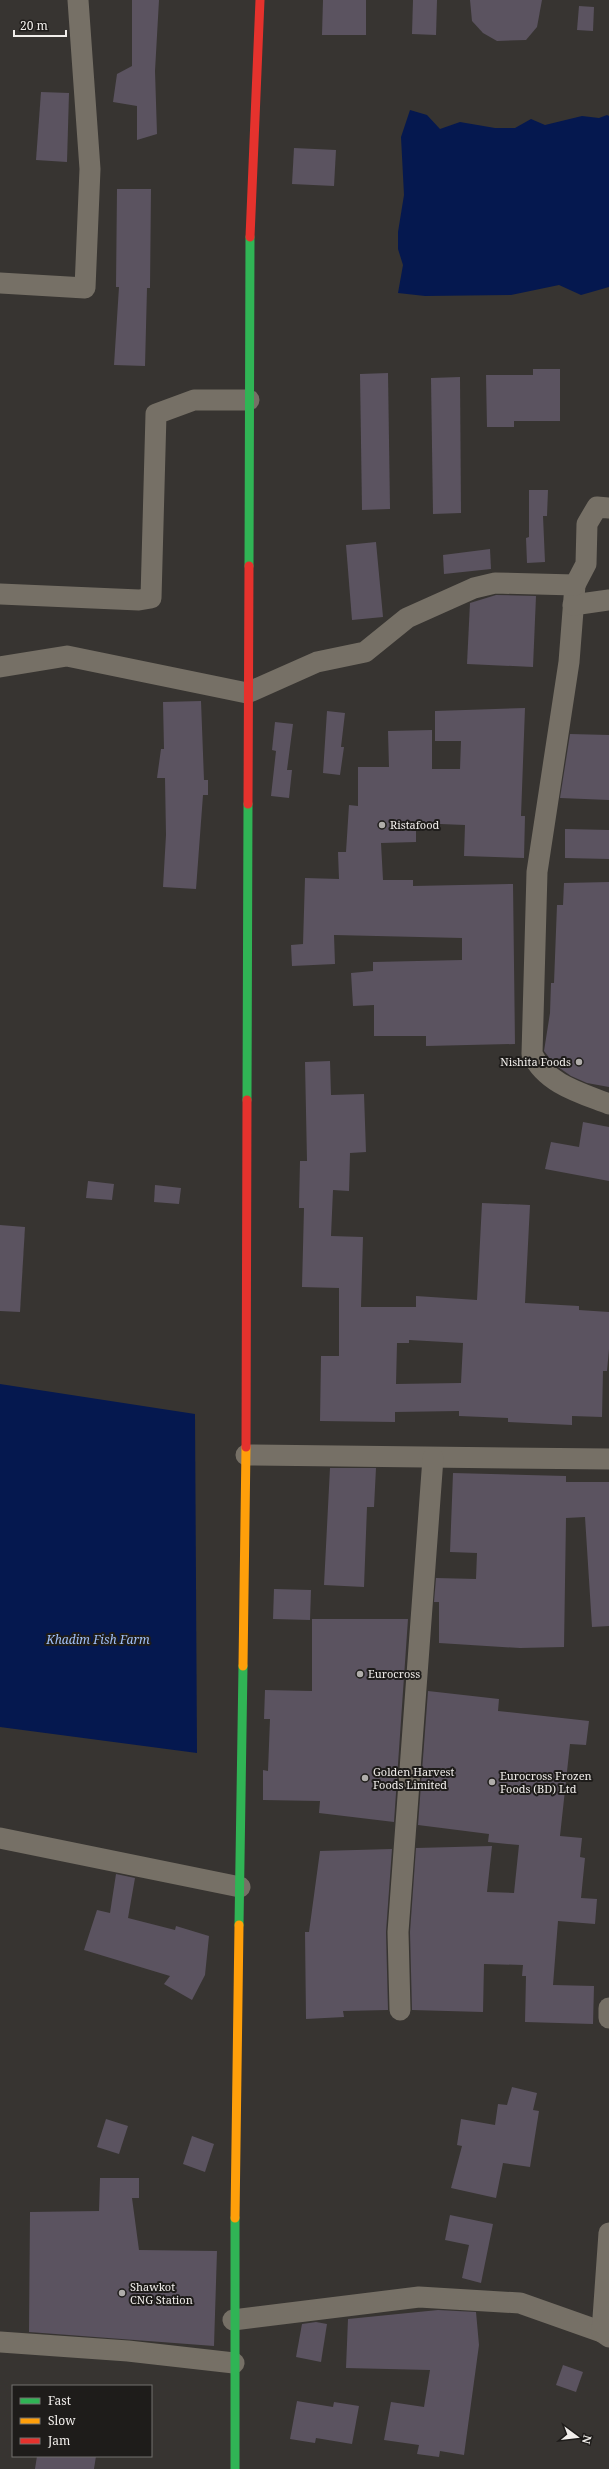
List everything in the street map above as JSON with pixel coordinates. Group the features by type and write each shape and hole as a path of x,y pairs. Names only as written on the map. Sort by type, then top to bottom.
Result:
{"highway":[{"path":"235,2469 233,2320 246,1455 247,693 250,217 260,0"}],"street":[{"path":"0,283 85,288 90,169 78,0"},
{"path":"0,594 139,600 151,598 156,414 194,400 249,400"},
{"path":"609,508 597,507 587,524 586,564 575,585 569,662 537,872 532,1054 537,1066 563,1086 609,1104"},
{"path":"0,667 67,656 247,693 317,662 365,652 407,618 474,588 495,583 575,585"},
{"path":"574,606 609,600"},
{"path":"246,1455 433,1458 609,1458"},
{"path":"400,2010 398,1932 433,1458"},
{"path":"0,1838 240,1887"},
{"path":"609,2008 609,2018"},
{"path":"233,2320 419,2297 520,2303 606,2335 609,2233"},
{"path":"0,2342 128,2351 234,2363"}],"water":[{"path":"410,110 427,115 440,129 460,122 495,128 515,128 531,119 545,125 582,116 599,118 607,115 609,116 609,287 581,295 559,285 511,295 425,296 398,293 403,265 398,249 398,232 404,195 401,137"},
{"name":"Khadim Fish Farm","path":"0,1384 195,1414 197,1753 0,1727"}],"building":[{"path":"132,0 159,0 155,71 157,134 137,140 137,106 113,102 117,74 132,66"},
{"path":"323,0 366,0 366,35 322,35"},
{"path":"413,0 437,0 436,35 412,34"},
{"path":"470,0 542,0 537,27 526,40 497,41 483,33 472,21"},
{"path":"579,6 594,7 593,31 577,30"},
{"path":"41,92 69,93 67,162 36,160"},
{"path":"294,148 336,150 334,186 292,184"},
{"path":"117,189 151,189 150,288 147,288 145,366 114,365 119,287 116,287"},
{"path":"533,369 560,369 560,421 514,421 514,427 487,427 486,375 533,375"},
{"path":"388,373 390,509 362,510 360,374"},
{"path":"460,377 461,513 433,514 431,378"},
{"path":"529,490 548,490 547,516 543,516 545,562 527,563 526,538 529,537"},
{"path":"376,542 383,617 352,620 346,545"},
{"path":"490,549 491,569 444,574 443,555"},
{"path":"496,595 536,596 533,667 467,664 470,603"},
{"path":"201,701 204,780 208,780 208,795 203,795 196,889 163,887 166,835 165,778 157,778 161,749 164,749 163,702"},
{"path":"525,708 521,816 525,816 524,858 464,856 465,825 416,823 416,842 381,843 383,880 413,880 413,886 513,884 515,1044 426,1046 426,1036 374,1036 374,1005 353,1006 351,973 373,971 373,962 462,960 462,938 334,935 335,964 292,966 291,945 303,944 305,878 339,879 338,852 346,852 349,805 358,806 358,767 389,767 388,731 432,730 432,769 460,769 461,741 435,741 435,711"},
{"path":"327,711 345,713 341,747 344,747 340,775 323,773"},
{"path":"275,722 293,724 287,770 292,770 289,798 271,796 276,751 272,750"},
{"path":"570,734 609,735 609,800 560,798"},
{"path":"565,829 609,830 609,859 565,858"},
{"path":"609,882 609,1087 587,1083 571,1076 554,1064 544,1051 550,1013 551,983 554,983 557,905 563,905 564,883"},
{"path":"330,1061 331,1095 364,1094 366,1152 350,1153 349,1191 333,1190 331,1236 363,1237 361,1307 416,1307 416,1296 477,1300 482,1203 530,1205 525,1303 579,1306 579,1310 609,1312 609,1349 607,1371 603,1371 602,1417 572,1416 572,1425 508,1422 508,1418 459,1416 459,1411 395,1412 395,1422 320,1421 321,1356 339,1356 339,1288 302,1287 304,1208 299,1208 300,1161 307,1161 305,1062","holes":["409,1340 463,1343 461,1383 396,1384 397,1343 409,1343"]},
{"path":"583,1122 609,1127 609,1181 545,1169 551,1142 579,1147"},
{"path":"88,1181 114,1184 112,1200 86,1198"},
{"path":"155,1185 181,1188 179,1204 154,1202"},
{"path":"0,1225 25,1227 20,1312 0,1311"},
{"path":"330,1468 376,1468 374,1507 367,1507 364,1587 324,1585"},
{"path":"453,1473 566,1476 566,1482 609,1482 609,1626 592,1627 585,1517 566,1518 564,1647 520,1648 439,1643 439,1602 434,1602 436,1578 476,1579 477,1553 450,1552"},
{"path":"274,1589 311,1590 310,1620 273,1619"},
{"path":"312,1619 408,1619 394,1822 319,1813 320,1801 263,1800 263,1770 268,1771 270,1719 264,1719 265,1690 312,1691"},
{"path":"428,1691 499,1699 498,1711 589,1721 586,1745 570,1744 560,1836 582,1838 580,1857 585,1858 581,1898 597,1899 595,1924 558,1921 553,1985 594,1986 593,2024 525,2022 526,1976 522,1976 523,1965 484,1964 483,2012 412,2010 410,1932 416,1848 492,1846 487,1892 514,1893 519,1845 488,1842 489,1834 418,1825"},
{"path":"392,1849 386,1932 388,2010 343,2011 344,2017 306,2019 305,1932 309,1932 320,1851"},
{"path":"116,1874 135,1878 128,1918 175,1930 176,1926 209,1936 205,1975 192,2000 164,1984 170,1976 84,1950 97,1910 110,1913"},
{"path":"512,2087 537,2093 533,2110 539,2111 530,2167 503,2163 496,2198 451,2188 462,2146 457,2145 461,2119 495,2125 498,2104 507,2105"},
{"path":"106,2119 128,2126 119,2154 97,2147"},
{"path":"192,2136 214,2144 205,2172 183,2164"},
{"name":"Shawkot CNG Station","path":"100,2178 139,2178 139,2198 132,2198 139,2250 217,2251 214,2346 29,2332 30,2212 99,2211"},
{"path":"450,2215 493,2224 481,2283 462,2278 469,2245 445,2240"},
{"path":"438,2310 476,2312 479,2345 464,2455 440,2451 439,2457 417,2454 419,2445 384,2440 391,2402 424,2407 430,2370 346,2368 348,2319"},
{"path":"316,2322 327,2324 321,2362 296,2357 302,2324"},
{"path":"563,2365 583,2372 576,2392 556,2385"},
{"path":"297,2401 333,2407 334,2402 359,2406 352,2444 316,2438 315,2443 290,2439"},
{"path":"37,2457 96,2457 94,2469 35,2469"}],"traffic: fast":[{"path":"249,566 250,237"},
{"path":"247,1100 248,804"},
{"path":"239,1925 243,1666"},
{"path":"235,2218 235,2469"}],"traffic: slow":[{"path":"243,1666 246,1447"},
{"path":"235,2218 239,1925"}],"traffic: jam":[{"path":"250,237 260,0"},
{"path":"248,804 249,566"},
{"path":"246,1447 247,1100"}],"place":[{"name":"Ristafood","path":"382,825"},
{"name":"Nishita Foods","path":"579,1062"},
{"name":"Eurocross","path":"360,1674"},
{"name":"Golden Harvest Foods Limited","path":"365,1778"},
{"name":"Eurocross Frozen Foods (BD) Ltd","path":"492,1782"},
{"name":"Shawkot CNG Station","path":"122,2293"}]}
